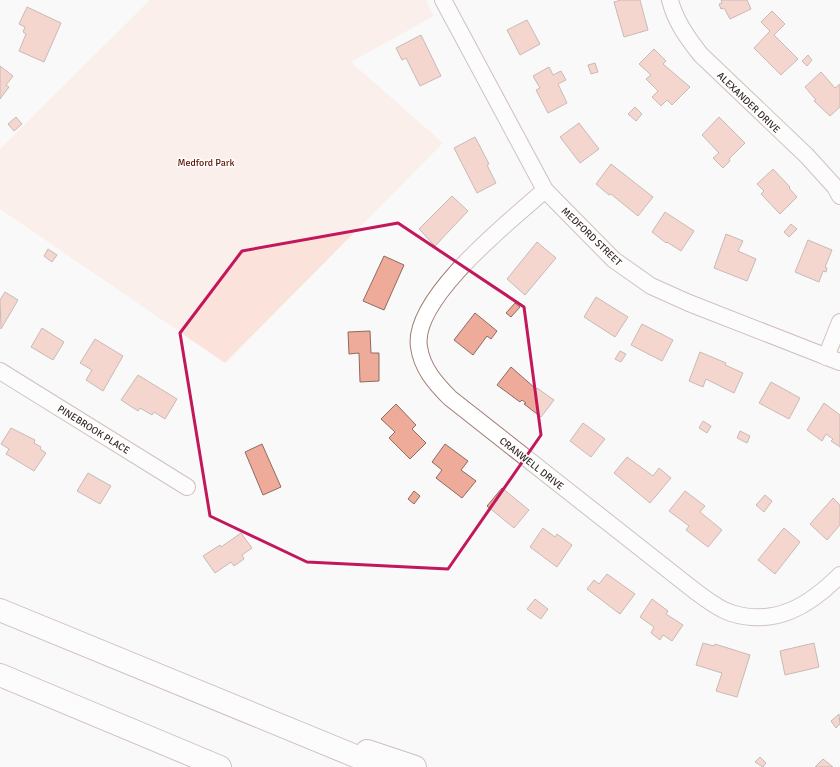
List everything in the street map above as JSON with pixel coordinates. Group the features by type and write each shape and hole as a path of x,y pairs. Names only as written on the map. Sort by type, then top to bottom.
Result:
{"highway":[{"path":"0,610 382,767"},
{"path":"0,675 220,767"},
{"path":"257,716 415,767"}],"street":[{"name":"MEDFORD STREET","path":"443,0 545,190 614,260 651,286 689,303 833,360"},
{"name":"ALEXANDER DRIVE","path":"670,0 678,21 688,39 701,55 807,156 835,187 840,196"},
{"name":"CRANWELL DRIVE","path":"545,190 486,242 443,288 430,305 421,324 418,346 424,366 436,383 450,398 695,591 712,604 730,613 752,617 773,616 793,611 811,601 840,575"},
{"path":"833,360 840,322"},
{"name":"PINEBROOK PLACE","path":"0,371 188,487"}],"highlighted area":[{"path":"398,223 524,307 541,435 448,569 307,562 210,516 180,333 242,251"}],"green space":[{"name":"Medford Park","path":"150,0 426,0 434,16 351,62 443,143 225,363 0,209 0,149"}],"building":[{"path":"621,0 640,0 648,30 624,37 614,2"},
{"path":"721,0 747,0 751,9 730,19 724,8 721,9 719,4 722,3"},
{"path":"27,7 61,23 44,62 19,51 26,34 23,32 25,27 19,24"},
{"path":"772,11 785,24 774,35 798,59 781,75 754,48 770,31 761,22"},
{"path":"527,20 540,44 520,55 507,30"},
{"path":"421,35 441,76 420,86 406,58 402,60 396,48"},
{"path":"654,49 666,61 663,64 690,87 672,105 667,100 661,106 652,97 658,91 646,79 651,75 639,64"},
{"path":"808,55 812,60 807,66 802,61"},
{"path":"595,63 598,72 591,74 588,65"},
{"path":"0,66 13,76 6,85 9,87 0,99"},
{"path":"549,67 553,75 561,71 566,80 558,84 567,103 548,113 536,90 540,88 533,76"},
{"path":"821,72 835,88 840,84 840,107 830,116 814,101 816,100 805,87"},
{"path":"635,107 642,114 636,121 628,114"},
{"path":"16,117 22,124 14,131 8,124"},
{"path":"719,117 745,143 729,159 730,161 723,168 713,158 719,153 702,135"},
{"path":"579,123 599,149 580,163 560,137"},
{"path":"475,137 489,164 487,165 496,183 477,193 454,148"},
{"path":"611,164 653,197 638,216 596,184"},
{"path":"773,169 797,197 780,214 761,194 764,191 757,184"},
{"path":"452,196 468,211 435,246 419,229"},
{"path":"665,212 694,231 681,251 667,242 666,243 652,232"},
{"path":"791,224 797,229 789,237 784,232"},
{"path":"726,234 743,241 738,251 756,259 747,281 714,268"},
{"path":"808,240 832,250 825,267 827,268 826,272 823,271 819,282 795,272"},
{"path":"537,242 556,258 525,295 507,279"},
{"path":"48,249 57,255 52,262 44,256"},
{"path":"384,256 404,265 384,310 363,301"},
{"path":"5,292 18,300 1,329 0,300"},
{"path":"596,297 628,317 615,337 584,317"},
{"path":"515,303 520,307 511,317 506,313"},
{"path":"475,313 497,331 491,339 487,336 473,355 454,340"},
{"path":"642,324 673,340 662,361 631,345"},
{"path":"42,328 64,342 53,360 31,347"},
{"path":"370,331 371,353 379,353 379,381 360,382 359,353 349,354 348,332"},
{"path":"95,339 123,356 103,391 86,380 92,370 80,363"},
{"path":"620,351 626,354 621,362 615,359"},
{"path":"700,352 726,363 725,365 743,373 734,393 706,379 703,387 689,381"},
{"path":"511,367 536,389 537,388 554,400 541,417 524,404 526,403 522,400 520,402 497,385"},
{"path":"138,375 177,399 165,419 154,412 152,415 140,408 138,411 121,400"},
{"path":"771,382 800,398 789,419 759,403"},
{"path":"824,403 840,415 840,447 831,441 833,439 826,434 822,441 807,430"},
{"path":"396,404 416,425 412,429 426,443 410,459 389,438 395,432 381,419"},
{"path":"703,421 711,426 707,433 699,428"},
{"path":"583,423 605,439 591,457 570,441"},
{"path":"11,428 35,440 34,443 41,447 40,449 46,453 34,471 6,454 9,449 1,444"},
{"path":"740,431 750,436 747,443 737,438"},
{"path":"262,444 281,487 263,495 245,452"},
{"path":"445,444 468,461 461,470 476,481 462,498 436,478 442,470 432,462"},
{"path":"627,457 653,476 659,468 671,478 650,503 614,473"},
{"path":"88,473 111,486 100,504 77,491"},
{"path":"502,488 529,510 514,528 487,506"},
{"path":"414,491 420,496 414,504 408,499"},
{"path":"685,491 705,506 700,512 722,530 708,547 686,530 689,526 669,511"},
{"path":"765,495 772,501 764,512 756,505"},
{"path":"833,498 840,505 840,525 827,540 810,524"},
{"path":"543,528 555,537 557,534 572,545 557,567 530,547"},
{"path":"784,528 800,542 775,574 758,560"},
{"path":"241,533 252,548 242,555 244,559 234,566 231,562 215,573 203,556 220,545 221,547"},
{"path":"607,574 635,594 620,614 587,589 594,580 599,584"},
{"path":"535,599 548,609 541,619 527,609"},
{"path":"652,599 668,611 666,614 683,625 672,641 663,635 660,640 651,633 654,627 640,617"},
{"path":"703,643 714,646 715,644 750,655 737,697 716,691 722,673 696,665"},
{"path":"814,643 819,667 785,675 780,651"},
{"path":"839,714 840,724 836,728 831,721"},
{"path":"760,757 766,763 763,767 755,762"},
{"path":"823,759 833,767 815,767"}]}
